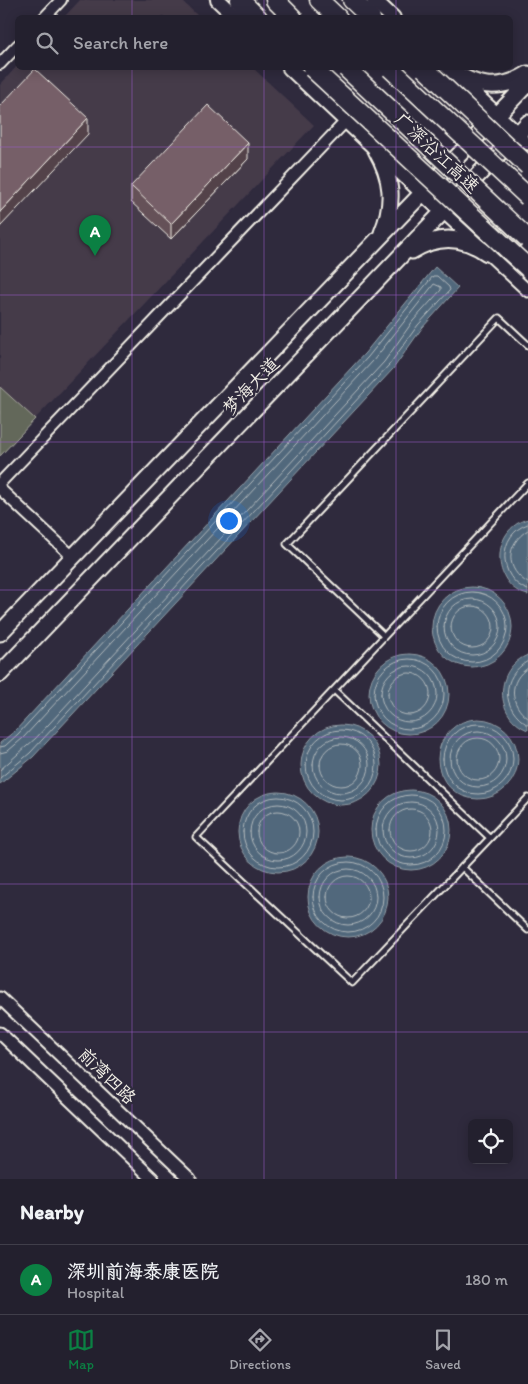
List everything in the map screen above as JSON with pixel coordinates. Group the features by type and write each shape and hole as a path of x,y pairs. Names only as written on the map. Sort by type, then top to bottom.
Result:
{"highway":[{"path":"240,0 255,15"},
{"path":"275,0 290,15"},
{"path":"319,0 335,15"},
{"path":"352,0 368,15"},
{"path":"314,70 528,268"},
{"name":"广深沿江高速","path":"348,70 528,239"},
{"name":"广深沿江高速","path":"392,70 528,197"},
{"path":"426,70 528,166"}],"main road":[{"path":"218,0 234,15"},
{"path":"374,0 390,15"},
{"path":"292,70 443,212"},
{"path":"449,70 523,139"},
{"path":"450,70 468,81 483,85 510,83 528,74"},
{"name":"梦海大道","path":"0,633 528,83"},
{"name":"梦海大道","path":"0,674 443,212 523,139 528,122"},
{"path":"376,150 389,177 392,197 387,221 380,239"},
{"path":"396,261 422,245 446,238 469,242 487,253"}],"street":[{"path":"47,15 61,0"},
{"path":"0,64 15,49"},
{"path":"0,483 346,121"},
{"path":"443,212 528,291"},
{"path":"0,489 73,558"},
{"name":"前湾四路","path":"0,998 190,1179"},
{"path":"0,1034 153,1179"}],"lane":[{"path":"384,636 287,544 499,318 528,344"},
{"path":"528,483 196,837 352,984 528,798"},
{"path":"334,690 490,838"},
{"path":"462,867 528,930"}],"shaded area":[{"path":"80,0 181,0 197,15 66,15"},
{"path":"15,68 15,70 255,70 314,125 35,419 0,387 0,85"}],"green space":[{"path":"0,387 35,419 0,456"}],"water":[{"path":"435,267 458,288 422,328 393,369 33,757 0,784 0,743 15,731 365,353"},
{"path":"528,519 528,595 516,590 507,581 500,557 507,533 516,524"},
{"path":"472,587 487,590 500,599 509,612 512,627 509,642 500,655 487,664 472,667 457,664 444,655 435,642 432,627 435,612 444,599 457,590"},
{"path":"409,654 424,657 437,666 446,679 449,694 446,709 437,722 424,731 409,734 394,731 381,722 372,709 369,694 372,679 381,666 394,657"},
{"path":"528,655 528,730 517,724 509,715 504,704 502,692 509,670 517,661"},
{"path":"478,719 493,722 506,731 515,744 518,759 515,774 506,787 493,796 478,799 463,796 450,787 441,774 438,759 441,744 450,731 463,722"},
{"path":"341,725 356,728 369,737 378,750 381,765 378,780 369,793 356,802 341,805 326,802 313,793 304,780 301,765 304,750 313,737 326,728"},
{"path":"411,790 426,793 439,802 448,815 451,830 448,845 439,858 426,867 411,870 396,867 383,858 374,845 371,830 374,815 383,802 396,793"},
{"path":"278,792 293,795 306,804 315,817 318,832 315,847 306,860 293,869 278,872 263,869 250,860 241,847 238,832 241,817 250,804 263,795"},
{"path":"348,857 363,860 376,869 385,882 388,897 385,912 376,925 363,934 348,937 333,934 320,925 311,912 308,897 311,882 320,869 333,860"}],"building":[{"path":"36,70 88,118 0,212 0,106"},
{"path":"208,105 248,143 171,224 131,186"}],"place":[{"name":"深圳前海泰康医院","path":"95,256"}]}
